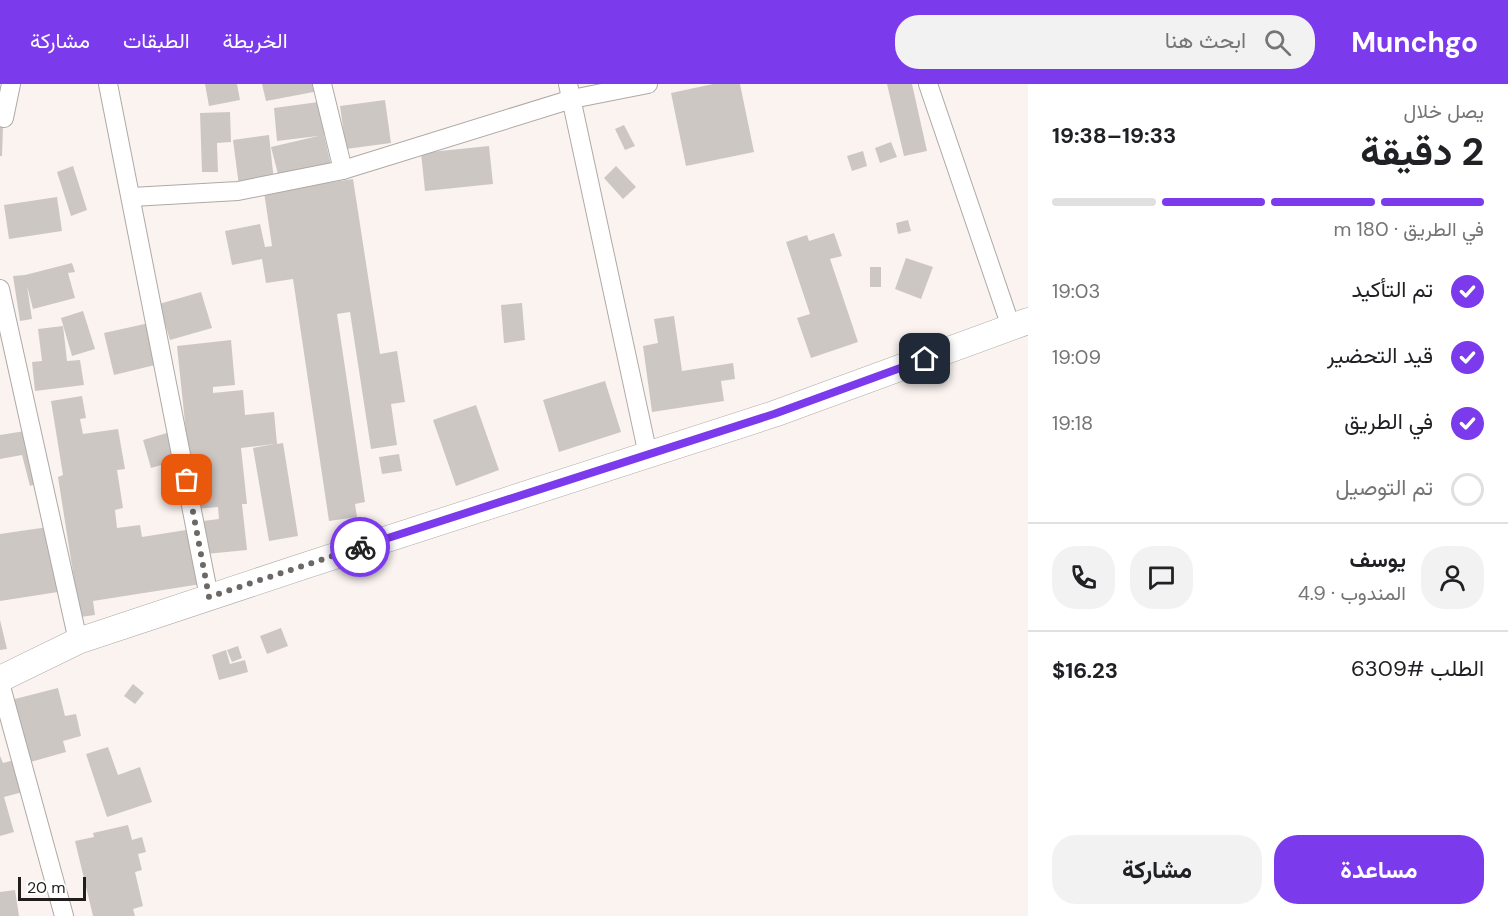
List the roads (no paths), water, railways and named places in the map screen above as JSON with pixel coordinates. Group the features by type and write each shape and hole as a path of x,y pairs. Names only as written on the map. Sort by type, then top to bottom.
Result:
{"main road":[{"path":"0,681 78,641 774,414 1019,324"}],"street":[{"path":"4,117 11,84"},
{"path":"108,84 209,597"},
{"path":"322,84 343,170"},
{"path":"132,197 238,191 343,170 570,92 648,84"},
{"path":"928,84 1019,324"},
{"path":"570,92 648,455"},
{"path":"0,290 78,641"},
{"path":"0,681 64,916"}]}
